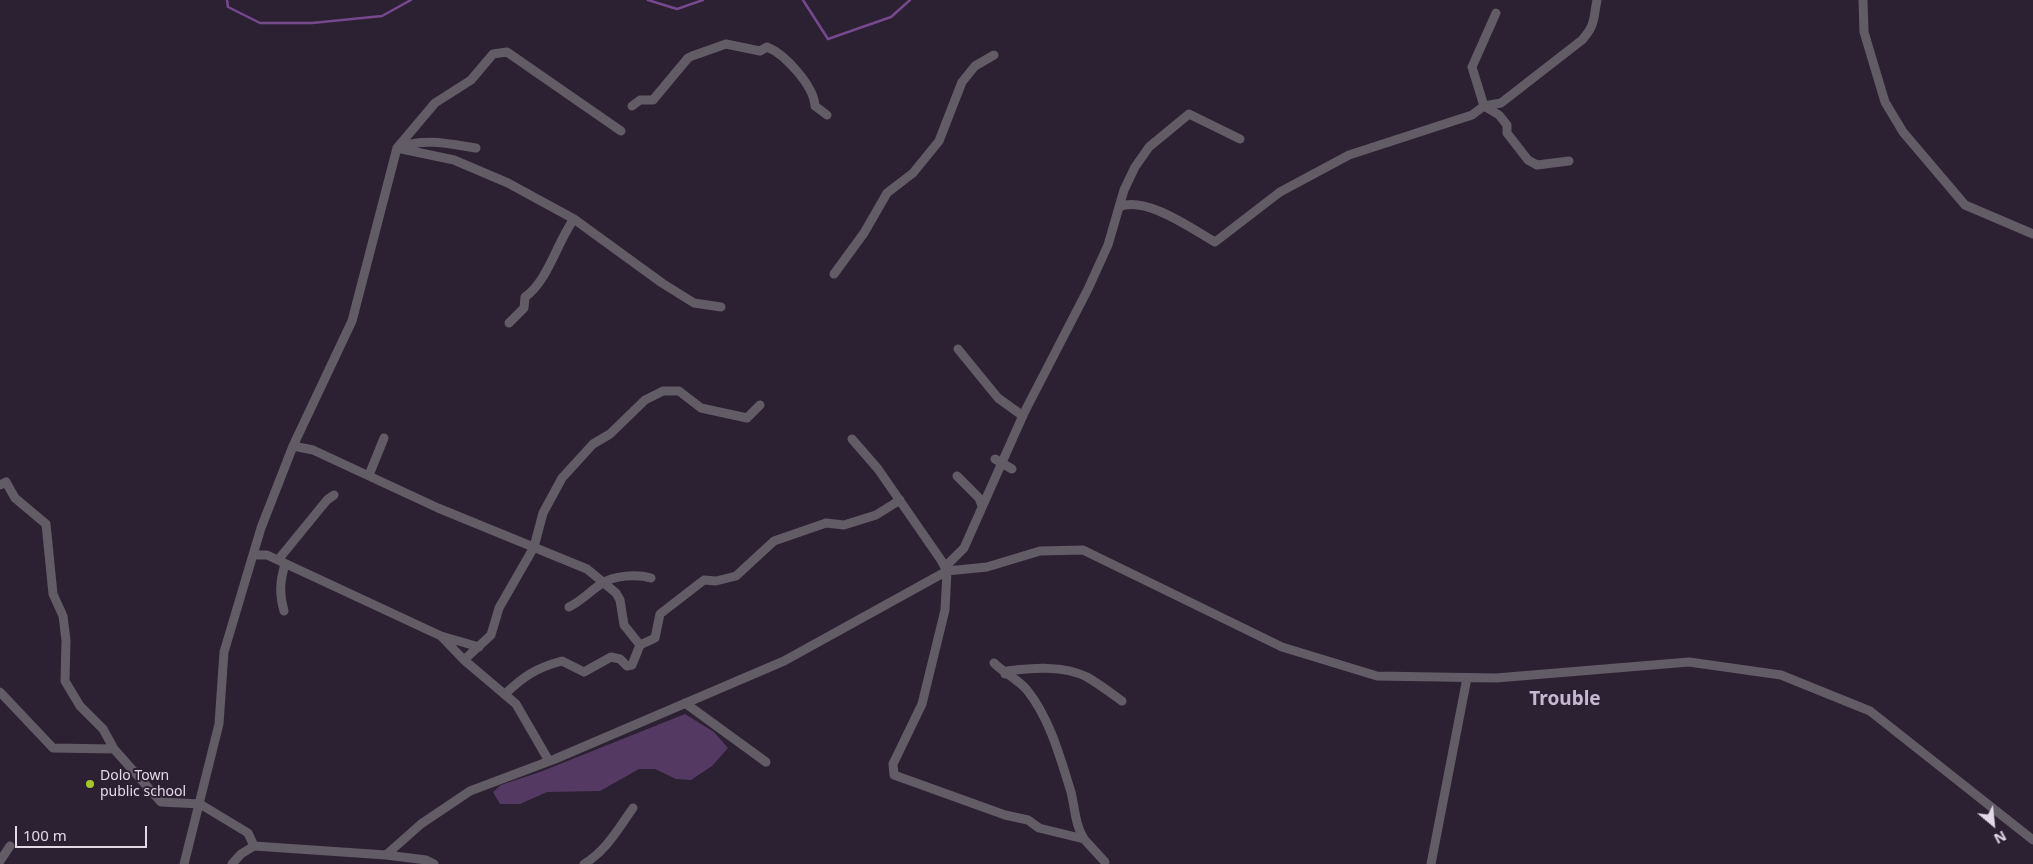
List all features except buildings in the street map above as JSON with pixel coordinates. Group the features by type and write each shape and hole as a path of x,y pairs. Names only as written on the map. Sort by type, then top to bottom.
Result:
{"street":[{"path":"1119,207 1127,203 1151,208 1215,242 1280,192 1349,155 1472,114 1484,106 1501,103 1582,40 1591,30 1595,20 1597,0"},
{"path":"1863,0 1864,32 1877,76 1885,102 1902,132 1965,205 2033,234"},
{"path":"1484,106 1472,67 1496,13"},
{"path":"632,106 640,100 652,100 688,58 726,44 760,51 767,47 782,53 808,84 815,99 815,106 827,115"},
{"path":"184,864 219,724 224,652 261,528 293,446 352,321 397,148 435,103 471,80 493,54 507,52 621,131"},
{"path":"834,274 864,233 875,210 887,193 913,173 940,141 962,82 975,66 994,54"},
{"path":"1484,106 1489,107 1499,115 1506,124 1507,133 1528,160 1537,165 1569,161"},
{"path":"386,855 420,824 470,791 549,761 784,661 946,569 964,548 998,461 1088,289 1108,245 1119,207 1135,167 1149,147 1189,114 1240,139"},
{"path":"397,148 411,143 429,141 476,148"},
{"path":"397,148 454,160 508,183 574,219 662,283 694,303 722,307"},
{"path":"509,323 524,308 525,297 534,291 555,255 564,232 574,219"},
{"path":"958,349 998,398 1023,416"},
{"path":"464,660 491,635 499,608 534,547 543,513 562,478 593,444 610,434 645,400 663,391 679,391 701,408 748,418 760,405"},
{"path":"368,475 384,438"},
{"path":"852,439 878,469 946,569 945,610 937,648 922,704 893,764 894,775 1005,816 1028,820 1039,828 1084,839"},
{"path":"293,446 313,450 438,508 587,569 616,593 620,600 624,625 640,645"},
{"path":"998,461 1012,469"},
{"path":"957,476 979,498 982,506"},
{"path":"0,485 6,482 15,498 46,524 52,594 63,616 65,632 65,681 80,706 102,729 114,749 161,802 200,804 248,833 254,846"},
{"path":"284,611 280,598 282,562 327,500 334,495"},
{"path":"505,694 524,676 543,666 562,661 584,672 611,657 620,660 626,666 632,665 640,645 655,638 660,614 704,580 716,581 736,576 774,541 826,523 844,525 876,515 900,500"},
{"path":"946,569 987,567 1040,551 1084,550 1282,647 1377,676 1496,678 1689,662 1781,675 1870,711 2033,840"},
{"path":"253,555 267,555 441,636 479,646"},
{"path":"569,607 586,598 602,582 637,574 651,578"},
{"path":"441,636 464,660 516,704 549,761"},
{"path":"994,663 1005,674 1026,689 1054,740 1075,805 1077,829 1105,862"},
{"path":"1005,674 1007,671 1027,668 1066,671 1085,676 1122,701"},
{"path":"1431,864 1467,678"},
{"path":"0,692 53,748 114,749"},
{"path":"685,703 766,762"},
{"path":"584,864 595,858 612,839 634,808"},
{"path":"0,845 5,848 10,846 0,861"},
{"path":"232,864 241,854 254,846 386,855 426,860 434,864"}],"shaded area":[{"path":"685,714 714,732 728,748 712,766 691,780 676,779 655,769 639,769 600,791 547,792 520,804 500,804 493,792 501,785 540,772"}],"waterway":[{"path":"227,0 228,7 260,23 312,23 382,16 411,0"},
{"path":"648,0 677,9 703,0"},
{"path":"803,0 828,39 891,17 910,0"}],"place":[{"name":"Dolo Town public school","path":"90,784"}],"district":[{"name":"Trouble","path":"1565,700"}]}
